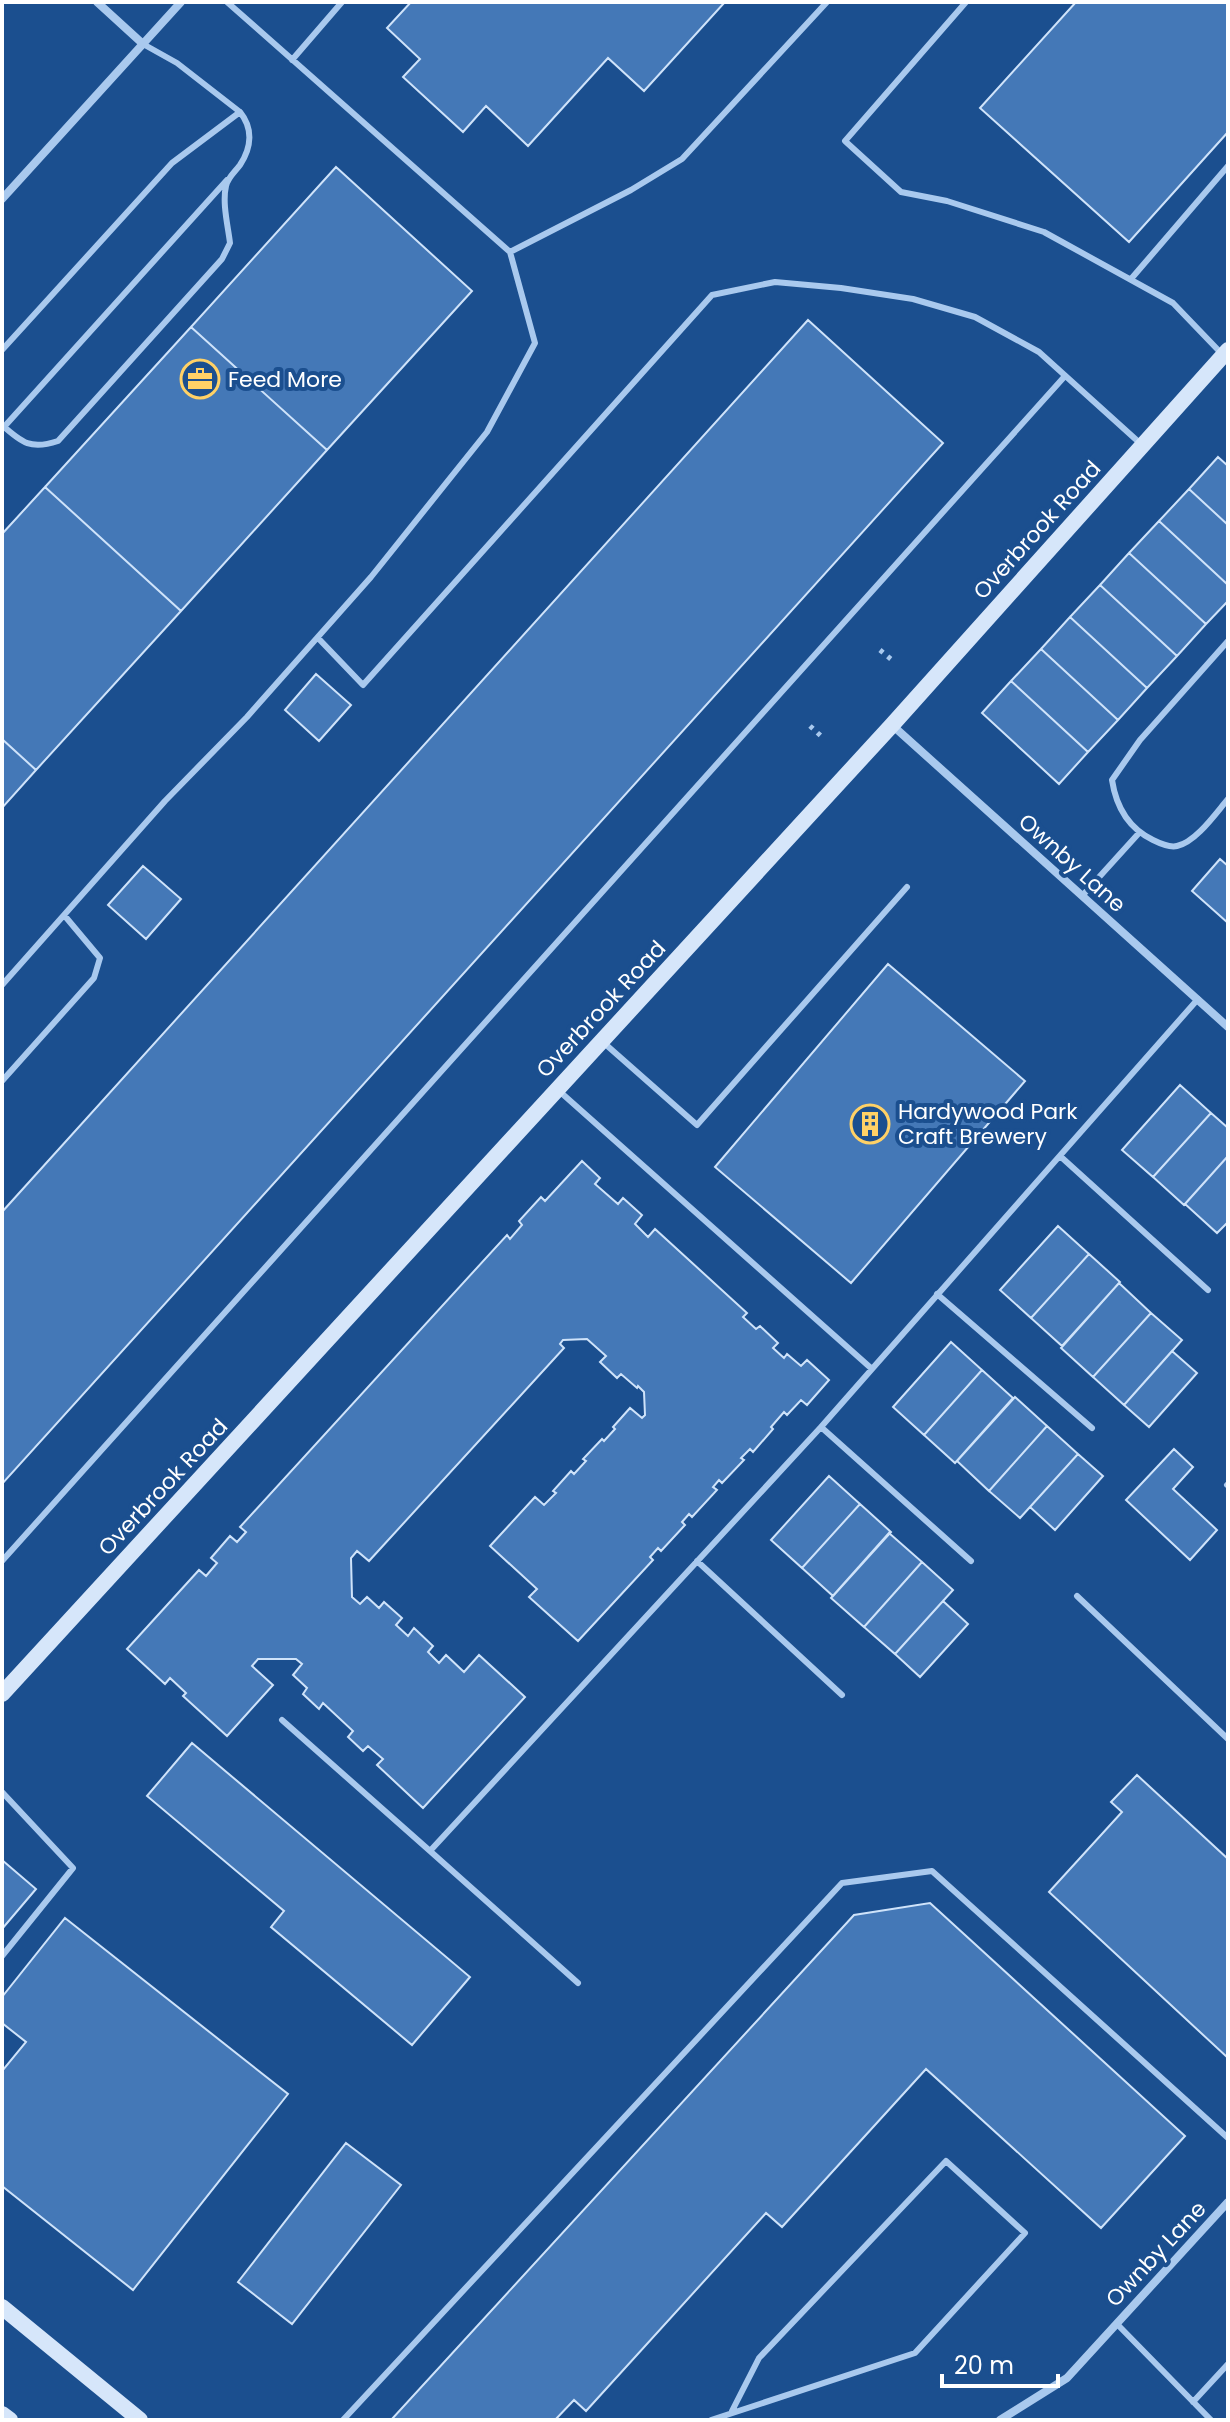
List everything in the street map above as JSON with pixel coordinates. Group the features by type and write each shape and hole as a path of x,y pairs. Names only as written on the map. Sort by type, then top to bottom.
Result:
{"street":[{"path":"97,2 143,44"},
{"path":"2,199 181,2"},
{"name":"Overbrook Road","path":"2,1694 892,725 1226,353"},
{"name":"Ownby Lane","path":"892,725 1228,1027"},
{"name":"Ownby Lane","path":"1000,2420 1067,2378 1228,2202"},
{"path":"2,2307 140,2420"},
{"path":"2,2414 10,2420"}],"lane":[{"path":"2,985 165,801 247,717 371,577 487,432 535,343 510,252 227,2"},
{"path":"292,60 342,2"},
{"path":"510,252 631,190 682,159 827,2"},
{"path":"966,2 845,141 901,192 947,201 1044,232 1131,279 1173,303 1226,353"},
{"path":"143,44 177,63 240,112 246,119 250,140 240,164 228,178 3,426 25,443 36,446 58,441 222,259 230,243 225,189 228,178"},
{"path":"2,350 172,163 240,112"},
{"path":"1131,279 1228,166"},
{"path":"318,638 363,685 712,295 775,282 913,299 975,317 1039,352 1142,445"},
{"path":"2,1561 1065,376"},
{"path":"1228,641 1140,740 1112,780 1115,798 1125,817 1139,833 1163,844 1177,846 1197,834 1228,799"},
{"path":"1082,896 1139,833"},
{"path":"602,1041 697,1125 907,887"},
{"path":"2,1081 94,978 100,958 64,915"},
{"path":"430,1851 821,1427 1198,999"},
{"path":"557,1089 872,1369"},
{"path":"1060,1156 1208,1290"},
{"path":"937,1294 1092,1428"},
{"path":"821,1427 971,1561"},
{"path":"697,1561 842,1695"},
{"path":"1077,1596 1228,1739"},
{"path":"282,1720 578,1983"},
{"path":"2,1792 73,1868 2,1956"},
{"path":"343,2420 842,1883 932,1871 1228,2138"},
{"path":"711,2420 915,2353 1025,2233 946,2161 759,2358 732,2411"},
{"path":"1117,2324 1211,2420"},
{"path":"1193,2402 1228,2364"},
{"path":"732,2411 736,2420"}],"path":[{"path":"880,650 892,660"},
{"path":"810,726 821,736"}],"building":[{"path":"411,2 725,2 644,91 608,58 528,146 486,106 463,132 403,77 420,59 387,28"},
{"path":"1076,2 1228,2 1228,132 1129,242 980,108"},
{"path":"336,167 472,291 327,450 191,327"},
{"path":"808,320 943,443 2,1484 2,1212"},
{"path":"191,327 327,450 181,611 45,487"},
{"path":"1218,457 1228,466 1228,525 1189,489"},
{"path":"45,487 181,611 36,770 2,739 2,534"},
{"path":"1189,489 1228,525 1228,585 1159,521"},
{"path":"1159,521 1228,585 1228,601 1206,624 1129,553"},
{"path":"1129,553 1206,624 1177,656 1100,585"},
{"path":"1100,585 1177,656 1147,688 1070,617"},
{"path":"1070,617 1147,688 1118,720 1041,649"},
{"path":"1041,649 1118,720 1088,752 1011,681"},
{"path":"316,674 351,705 319,741 285,710"},
{"path":"1011,681 1088,752 1059,784 982,713"},
{"path":"2,739 36,770 2,808"},
{"path":"1220,859 1228,866 1228,923 1192,891"},
{"path":"143,866 181,899 146,939 108,905"},
{"name":"Hardywood Park Craft Brewery","path":"888,964 1025,1081 851,1283 715,1167"},
{"path":"1180,1085 1211,1113 1153,1177 1122,1150"},
{"path":"1211,1113 1228,1128 1228,1156 1184,1205 1153,1177"},
{"path":"1228,1156 1228,1222 1217,1233 1185,1204"},
{"path":"582,1161 600,1178 595,1184 618,1204 623,1198 642,1215 635,1224 648,1237 655,1229 747,1313 743,1317 756,1329 760,1326 778,1343 773,1348 784,1358 787,1354 801,1366 807,1360 829,1380 807,1405 801,1400 787,1415 784,1412 753,1452 750,1449 741,1458 744,1460 722,1483 719,1480 713,1487 717,1490 692,1517 689,1514 682,1522 685,1525 661,1551 658,1548 650,1557 653,1560 578,1641 529,1597 537,1589 490,1546 535,1497 544,1505 571,1471 574,1474 586,1461 583,1459 615,1429 613,1427 630,1408 642,1418 645,1415 644,1392 621,1374 617,1378 600,1362 606,1356 587,1339 563,1340 560,1344 564,1348 369,1561 357,1551 351,1558 352,1597 360,1604 367,1597 379,1608 384,1602 402,1618 396,1625 408,1636 414,1628 433,1646 428,1652 439,1663 446,1655 464,1672 479,1655 525,1697 423,1808 377,1765 383,1759 368,1746 363,1751 348,1737 353,1731 323,1703 319,1709 303,1694 307,1688 293,1675 302,1664 296,1659 258,1659 252,1666 273,1685 227,1736 183,1696 186,1693 170,1678 165,1684 127,1649 199,1570 206,1576 217,1563 211,1558 230,1536 237,1542 246,1532 240,1527 507,1235 510,1239 522,1225 519,1221 541,1197 545,1201"},
{"path":"1058,1226 1089,1254 1031,1318 1000,1290"},
{"path":"1089,1254 1120,1282 1062,1346 1031,1318"},
{"path":"1119,1283 1151,1313 1093,1377 1061,1348"},
{"path":"1151,1313 1182,1340 1124,1405 1093,1377"},
{"path":"951,1342 982,1370 924,1435 893,1407"},
{"path":"1172,1351 1197,1373 1149,1427 1124,1405"},
{"path":"982,1370 1013,1398 955,1463 924,1435"},
{"path":"1015,1397 1047,1426 989,1491 957,1461"},
{"path":"1047,1426 1078,1454 1020,1518 989,1491"},
{"path":"1174,1449 1193,1467 1173,1489 1217,1530 1190,1560 1126,1500"},
{"path":"1078,1454 1103,1476 1055,1530 1030,1507"},
{"path":"829,1476 860,1504 802,1568 771,1540"},
{"path":"860,1504 891,1532 833,1596 802,1568"},
{"path":"889,1533 922,1562 864,1627 831,1598"},
{"path":"922,1562 953,1590 895,1654 864,1627"},
{"path":"943,1601 968,1624 920,1677 895,1654"},
{"path":"192,1743 470,1977 412,2045 271,1927 284,1911 147,1796"},
{"path":"1137,1775 1228,1859 1228,2058 1049,1892 1122,1812 1111,1802"},
{"path":"2,1860 36,1889 2,1929"},
{"path":"930,1903 1185,2136 1101,2228 926,2069 782,2227 766,2213 586,2411 574,2400 555,2420 391,2420 854,1915"},
{"path":"65,1918 288,2094 133,2290 2,2186 2,2071 26,2042 2,2023 2,1997"},
{"path":"346,2143 401,2185 292,2324 238,2282"}],"place":[{"name":"Feed More","path":"200,379"},
{"name":"Hardywood Park Craft Brewery","path":"870,1124"}]}
